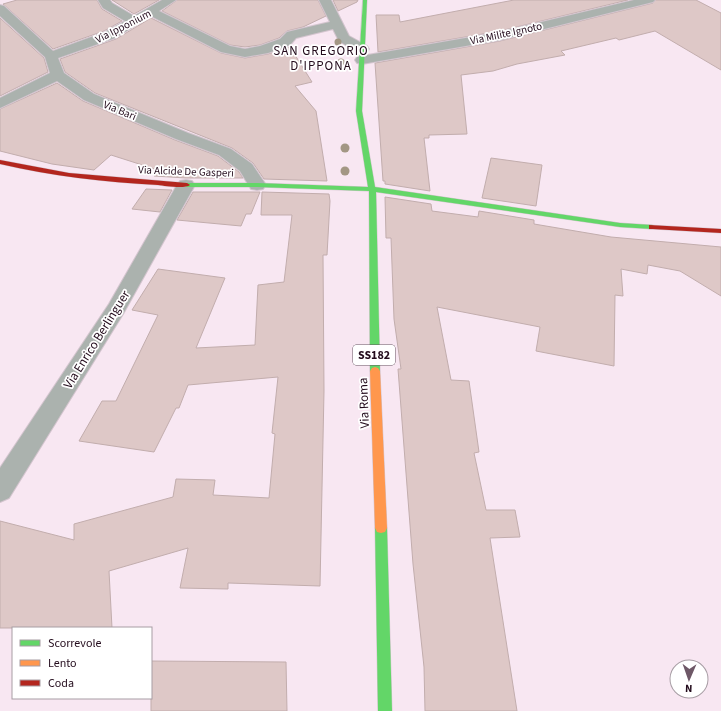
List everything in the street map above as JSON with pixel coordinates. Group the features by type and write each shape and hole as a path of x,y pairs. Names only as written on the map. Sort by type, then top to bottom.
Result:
{"main road":[{"name":"Via Roma","path":"365,0 359,111 372,189 374,340 382,542 385,711"},
{"name":"Via Alcide De Gasperi","path":"0,162 27,169 105,179 186,185 257,185 372,189 620,225 721,231"}],"street":[{"path":"104,0 107,5 134,22"},
{"name":"Via Ipponium","path":"51,56 110,35 170,0"},
{"path":"325,0 344,38 362,54"},
{"name":"Via Milite Ignoto","path":"362,54 500,36 649,0"},
{"path":"0,9 51,56 58,74 0,104"},
{"path":"151,12 226,49 245,53 263,50 285,42 292,35 336,24"},
{"name":"Via Bari","path":"58,74 89,97 182,136 225,152 246,168 257,185"},
{"name":"Via Enrico Berlinguer","path":"0,490 116,309 186,185"}],"building":[{"path":"17,0 97,0 102,9 122,21 104,31 53,49 3,4"},
{"path":"112,0 159,0 134,14"},
{"path":"177,0 318,0 326,16 303,27 287,31 279,38 260,45 245,47 230,45 162,11"},
{"path":"333,0 358,0 357,2 338,11"},
{"path":"514,0 628,0 500,31 378,52 376,15 399,15 400,22"},
{"path":"656,0 696,0 721,13 721,70 655,31 619,40 616,38 561,51 565,55 517,64 493,71 461,75 467,134 429,135 429,138 424,138 430,191 385,184 385,181 383,181 375,63 500,41 653,3"},
{"path":"0,18 44,58 48,72 0,96"},
{"path":"151,18 221,53 245,58 268,54 290,47 312,82 295,86 316,111 327,181 264,179 253,163 232,148 95,93 65,72 60,59 116,39"},
{"path":"57,83 83,101 175,140 218,156 239,172 243,178 186,178 154,176 158,170 111,155 94,170 52,164 0,151 0,109"},
{"path":"491,158 542,165 536,206 482,198"},
{"path":"146,189 172,190 160,212 132,209"},
{"path":"193,192 260,192 251,214 246,214 241,226 177,220"},
{"path":"262,192 329,194 330,201 327,255 323,255 324,391 320,586 228,583 228,589 180,588 188,548 109,571 112,627 0,628 0,521 74,540 74,524 173,497 176,479 215,480 213,495 269,498 275,434 272,433 278,377 188,385 179,408 176,408 154,452 79,441 102,401 116,401 158,315 132,310 158,269 225,278 196,348 255,345 258,285 284,282 292,215 261,215"},
{"path":"385,197 431,204 432,211 478,217 479,211 534,220 534,224 611,237 721,247 721,296 680,271 648,265 647,274 621,269 623,296 615,295 614,366 536,351 540,327 437,307 451,380 469,381 479,452 474,453 486,510 515,510 520,537 490,538 517,711 425,711 424,667 413,564 398,369 401,369 394,319 391,238 386,238"},
{"path":"152,661 286,662 287,711 151,711"}],"traffic: fast":[{"path":"365,0 359,111 372,189 375,371"},
{"path":"187,185 257,185 372,189 620,225 652,227"},
{"path":"381,528 385,711"}],"traffic: slow":[{"path":"375,371 381,528"}],"traffic: jam":[{"path":"0,162 46,172 69,175 187,185"},
{"path":"652,227 721,231"}],"district":[{"name":"SAN GREGORIO D'IPPONA","path":"321,58"}]}
